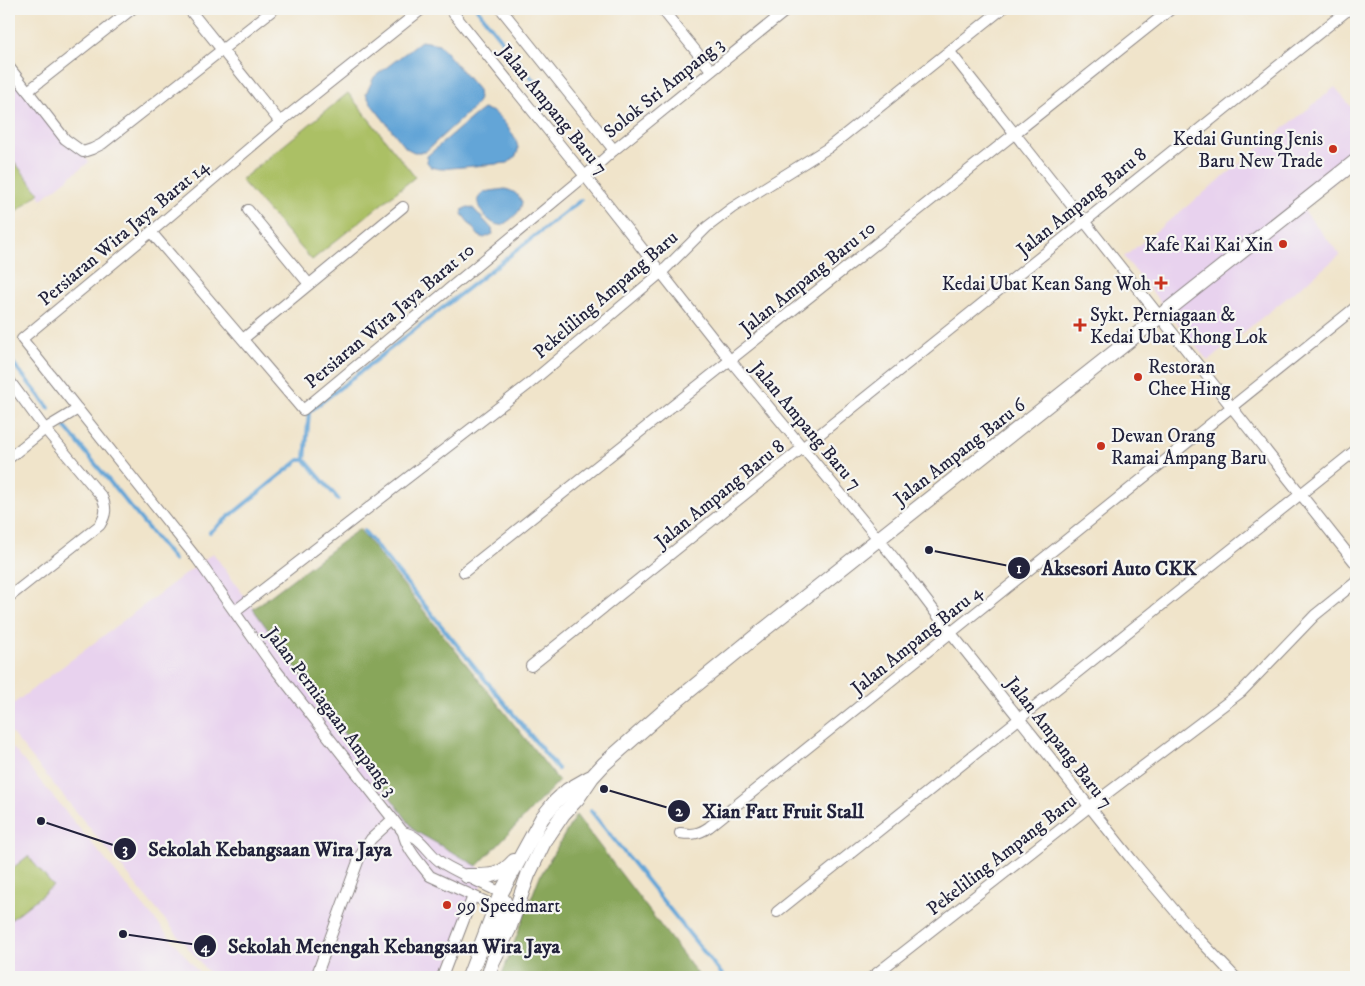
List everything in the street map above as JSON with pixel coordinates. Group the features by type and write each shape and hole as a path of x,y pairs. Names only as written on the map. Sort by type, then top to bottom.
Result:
{"main road":[{"name":"Jalan Ampang Baru 6","path":"493,961 509,928 528,875 544,842 563,814 604,764 663,712 878,539 1356,160"},
{"name":"Jalan Ampang Baru 6","path":"500,900 525,847 542,818 568,790 592,777"},
{"path":"469,977 500,900 514,891 545,830 563,814"},
{"path":"468,876 494,876 509,867 525,847"},
{"path":"488,977 493,961 500,900"}],"street":[{"path":"28,91 132,9"},
{"path":"189,9 280,122"},
{"path":"9,67 65,139 82,152 92,150 274,9"},
{"name":"Persiaran Wira Jaya Barat 14","path":"235,611 181,538 22,339 280,122 422,9"},
{"name":"Jalan Ampang Baru 7","path":"450,9 586,176 730,360 878,539 1089,807 1167,901 1235,977"},
{"path":"501,9 614,150"},
{"path":"662,9 711,70"},
{"name":"Solok Sri Ampang 3","path":"586,176 614,150 788,9"},
{"name":"Pekeliling Ampang Baru","path":"235,611 529,384 662,272 707,227 732,208 828,148 1002,9"},
{"name":"Jalan Ampang Baru 10","path":"464,572 1171,9"},
{"name":"Jalan Ampang Baru 8","path":"531,666 1348,9"},
{"path":"950,52 1356,564"},
{"name":"Persiaran Wira Jaya Barat 10","path":"151,232 303,410 586,176"},
{"path":"243,339 403,207"},
{"path":"248,210 309,284"},
{"name":"Jalan Ampang Baru 4","path":"680,833 689,835 701,833 710,827 1356,307"},
{"path":"9,380 46,429 102,497 106,506 105,516 100,525 9,597"},
{"path":"9,458 46,429 78,409"},
{"path":"777,912 1356,450"},
{"name":"Pekeliling Ampang Baru","path":"872,977 1089,807 1241,692 1316,615 1356,582"},
{"name":"Jalan Perniagaan Ampang 3","path":"235,611 272,665 403,832 405,840 430,876 473,896 500,900"},
{"path":"316,977 360,856 371,840 393,820"},
{"name":"Jalan Perniagaan Ampang 3","path":"403,832 412,834 440,862 468,876 500,900"},
{"path":"442,977 473,896"}],"shaded area":[{"path":"9,62 89,162 42,199 9,157"},
{"path":"1335,87 1356,113 1356,164 1302,208 1340,255 1208,361 1124,257"},
{"path":"213,553 415,831 487,872 443,977 212,977 9,730 9,707"},
{"path":"13,748 203,977 9,977 9,752"}],"green space":[{"path":"348,93 415,177 312,260 241,180"},
{"path":"9,155 39,193 9,218"},
{"path":"359,529 559,781 477,866 415,831 253,609"},
{"path":"576,815 700,977 501,977 539,878"},
{"path":"28,856 53,886 9,921 9,871"}],"water":[{"path":"421,41 439,44 478,90 479,99 475,106 425,152 414,152 406,148 371,104 366,94 374,77"},
{"path":"483,109 495,113 508,128 518,150 514,157 508,163 440,169 431,167 427,162 427,156"},
{"path":"505,189 517,195 522,202 518,212 511,219 502,225 497,225 482,212 478,199 483,192"},
{"path":"473,208 492,229 493,234 484,238 479,236 462,214 463,209"}],"waterway":[{"path":"477,9 566,122"},
{"path":"338,499 305,460 309,412 581,200"},
{"path":"9,358 49,408"},
{"path":"65,427 174,560"},
{"path":"210,532 299,460 305,460"},
{"path":"364,531 558,769"},
{"path":"591,811 724,977"}],"place":[{"name":"Kedai Gunting Jenis Baru New Trade","path":"1333,149"},
{"name":"Kafe Kai Kai Xin","path":"1283,244"},
{"name":"Kedai Ubat Kean Sang Woh","path":"1161,283"},
{"name":"Sykt. Perniagaan & Kedai Ubat Khong Lok","path":"1080,325"},
{"name":"Restoran Chee Hing","path":"1138,377"},
{"name":"Dewan Orang Ramai Ampang Baru","path":"1101,446"},
{"name":"Aksesori Auto CKK","path":"929,550"},
{"name":"Xian Fatt Fruit Stall","path":"604,789"},
{"name":"Sekolah Kebangsaan Wira Jaya","path":"41,821"},
{"name":"99 Speedmart","path":"447,905"},
{"name":"Sekolah Menengah Kebangsaan Wira Jaya","path":"123,934"}]}
